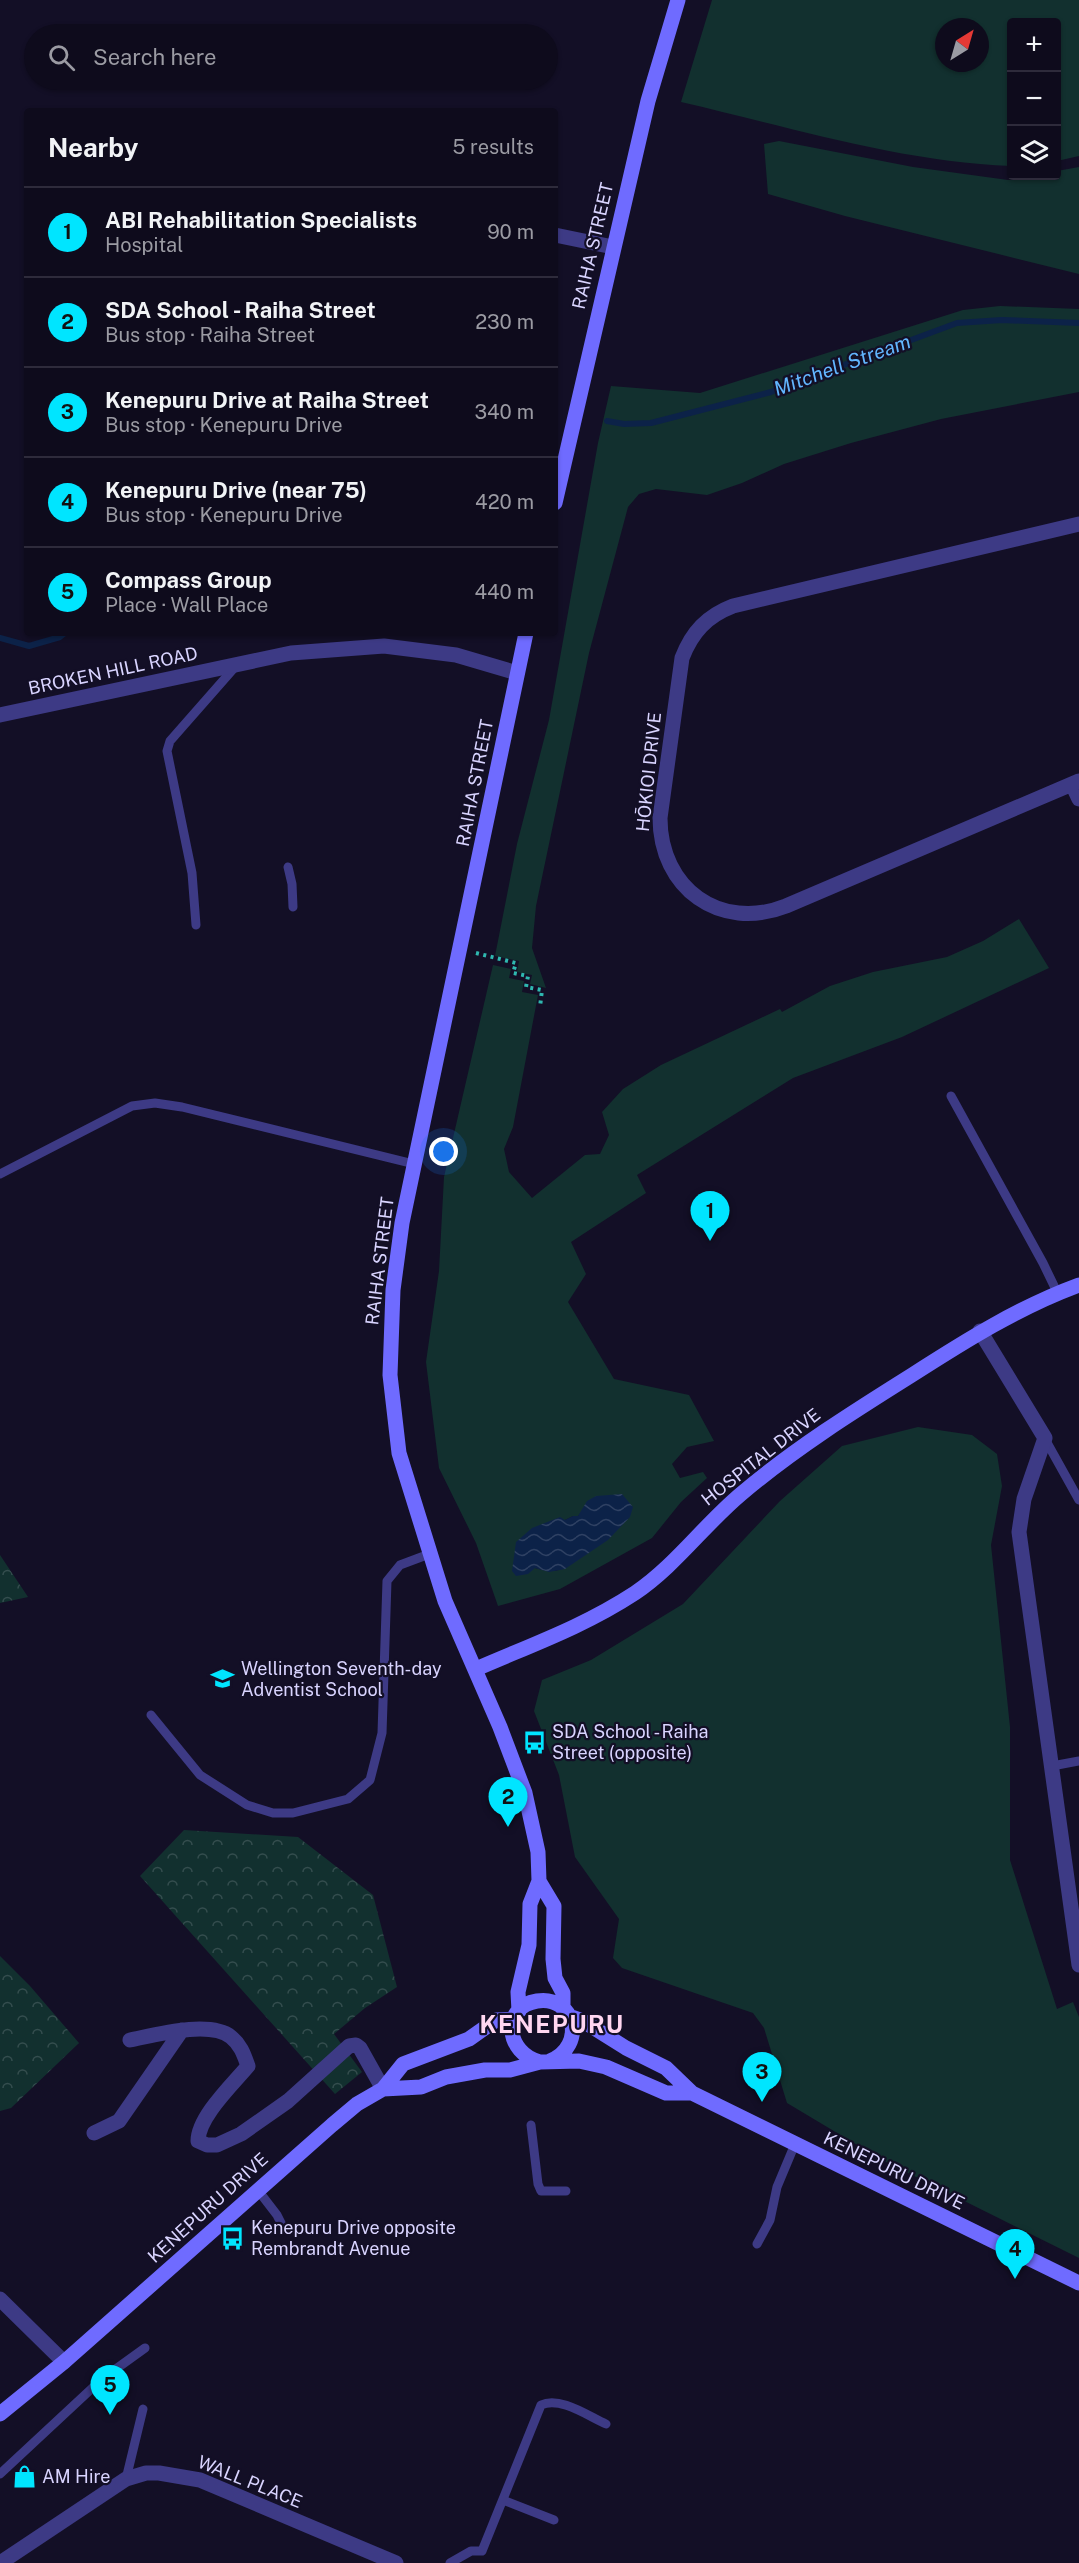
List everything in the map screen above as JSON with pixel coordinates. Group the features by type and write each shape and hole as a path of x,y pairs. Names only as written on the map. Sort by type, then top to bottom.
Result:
{"main road":[{"name":"RAIHA STREET","path":"558,490 648,101 678,0"},
{"name":"RAIHA STREET","path":"517,2015 518,1992 529,1945 530,1904 539,1881 538,1852 525,1793 501,1727 445,1601 432,1553 399,1453 390,1375 393,1290 402,1223 525,636"},
{"name":"HOSPITAL DRIVE","path":"476,1669 588,1622 637,1592 719,1514 809,1441 980,1331 1057,1292 1079,1285"},
{"name":"RAIHA STREET","path":"539,1881 554,1906 555,1978 563,1993 566,2013"},
{"name":"KENEPURU DRIVE","path":"383,2090 403,2064 469,2039 496,2020 517,2015 527,2005 546,2001 626,2048 666,2068 692,2093 1079,2283"},
{"name":"KENEPURU DRIVE","path":"0,2414 64,2362 257,2189 357,2104 383,2090 421,2087 446,2078 485,2070 510,2070 559,2057 571,2042 572,2025 566,2013"},
{"path":"517,2015 512,2038 516,2048 531,2060 545,2062"},
{"name":"KENEPURU DRIVE","path":"545,2062 579,2061 606,2067 666,2093 692,2093"}],"street":[{"path":"558,236 613,247"},
{"name":"HŌKIOI DRIVE","path":"1076,783 786,906 759,914 726,911 693,895 666,860 661,840 660,818 682,658 694,633 708,619 733,606 1079,524"},
{"name":"BROKEN HILL ROAD","path":"0,715 291,653 384,646 456,655 517,673"},
{"path":"1076,783 1079,799"},
{"path":"980,1331 1044,1438 1024,1499 1019,1532 1052,1766 1075,1906 1079,1965"},
{"path":"130,2040 182,2030 214,2031 230,2036 241,2048 248,2066 214,2107 198,2131 198,2140 207,2145 216,2145 241,2134 269,2115 288,2101 349,2046 356,2045 360,2048 383,2090"},
{"path":"94,2133 120,2121 182,2030"},
{"path":"0,2300 64,2362"},
{"name":"WALL PLACE","path":"0,2563 126,2479 159,2473 200,2480 396,2563"}],"lane":[{"path":"196,925 192,873 167,751 170,741 236,665"},
{"path":"288,867 292,884 292,907"},
{"path":"951,1096 1057,1292"},
{"path":"0,1174 132,1106 155,1102 414,1164"},
{"path":"1044,1438 1079,1500"},
{"path":"151,1715 200,1775 247,1805 273,1813 293,1814 348,1799 370,1780 382,1733 387,1581 400,1565 432,1553"},
{"path":"1052,1766 1079,1761"},
{"path":"531,2125 538,2184 541,2191 566,2191"},
{"path":"757,2244 770,2220 777,2187 795,2144"},
{"path":"257,2189 278,2215 280,2223"},
{"path":"0,2474 102,2379 145,2348"},
{"path":"450,2563 471,2551 482,2551 541,2405 547,2402 558,2403 606,2424"},
{"path":"126,2479 143,2409"},
{"path":"503,2500 554,2520"}],"path":[{"path":"461,950 516,963 513,973 528,976 526,987 542,990 540,1007"}],"green space":[{"path":"712,0 1079,0 1079,156 1061,160 1061,18 1007,18 1007,166 928,158 804,132 681,102"},
{"path":"779,141 913,167 1007,180 1061,180 1061,170 1079,167 1079,274 845,216 768,194 764,144"},
{"path":"1000,306 1079,309 1079,392 941,419 851,443 784,464 742,483 707,495 656,489 639,494 628,507 589,653 536,906 532,948 546,988 530,984 532,975 517,972 519,961 495,956 517,844 549,720 598,443 611,386 700,393 963,310"},
{"path":"1019,919 1049,968 902,1037 793,1078 637,1175 646,1193 571,1242 586,1274 568,1302 614,1379 689,1395 714,1441 687,1447 672,1464 680,1478 703,1472 707,1478 681,1502 652,1538 560,1589 498,1606 476,1543 439,1468 426,1362 439,1271 444,1177 493,965 511,969 509,978 524,981 522,992 538,995 513,1127 504,1149 509,1172 532,1198 585,1155 600,1154 609,1135 602,1112 623,1089 661,1065 780,1009 782,1012 830,986 873,972 947,957 983,941","holes":["586,1506 584,1554 572,1564 556,1571 535,1568 565,1520 578,1516"]},
{"path":"918,1427 972,1435 997,1454 1002,1486 991,1545 1010,1727 1010,1860 1057,2009 1073,2002 1079,2017 1079,2258 884,2161 787,2103 764,2028 753,2013 622,1968 613,1958 619,1919 575,1857 559,1775 534,1711 542,1680 591,1660 683,1604 780,1501 842,1446"},
{"path":"0,1555 28,1597 0,1603"},
{"path":"184,1830 298,1837 373,1895 397,1987 365,2008 334,2034 362,2072 335,2094 140,1876"},
{"path":"0,1956 30,1986 79,2043 11,2108 0,2111"}],"water":[{"path":"622,1494 633,1507 630,1517 608,1540 565,1569 549,1572 535,1568 528,1574 516,1576 512,1571 516,1542 532,1528 560,1517 565,1520 578,1516 587,1501 596,1496"}],"waterway":[{"name":"Mitchell Stream","path":"607,421 624,424 651,423 771,392 957,323 1002,320 1079,323"},
{"name":"Mitchell Stream","path":"0,638 29,646 61,636"}],"place":[{"name":"ABI Rehabilitation Specialists","path":"710,1241"},
{"name":"Wellington Seventh-day Adventist School","path":"223,1679"},
{"name":"SDA School - Raiha Street (opposite)","path":"534,1742"},
{"name":"SDA School - Raiha Street","path":"508,1827"},
{"name":"Kenepuru Drive at Raiha Street","path":"762,2102"},
{"name":"Kenepuru Drive opposite Rembrandt Avenue","path":"233,2238"},
{"name":"Kenepuru Drive (near 75)","path":"1015,2279"},
{"name":"Compass Group","path":"110,2415"},
{"name":"AM Hire","path":"24,2477"}],"district":[{"name":"KENEPURU","path":"552,2025"}]}
